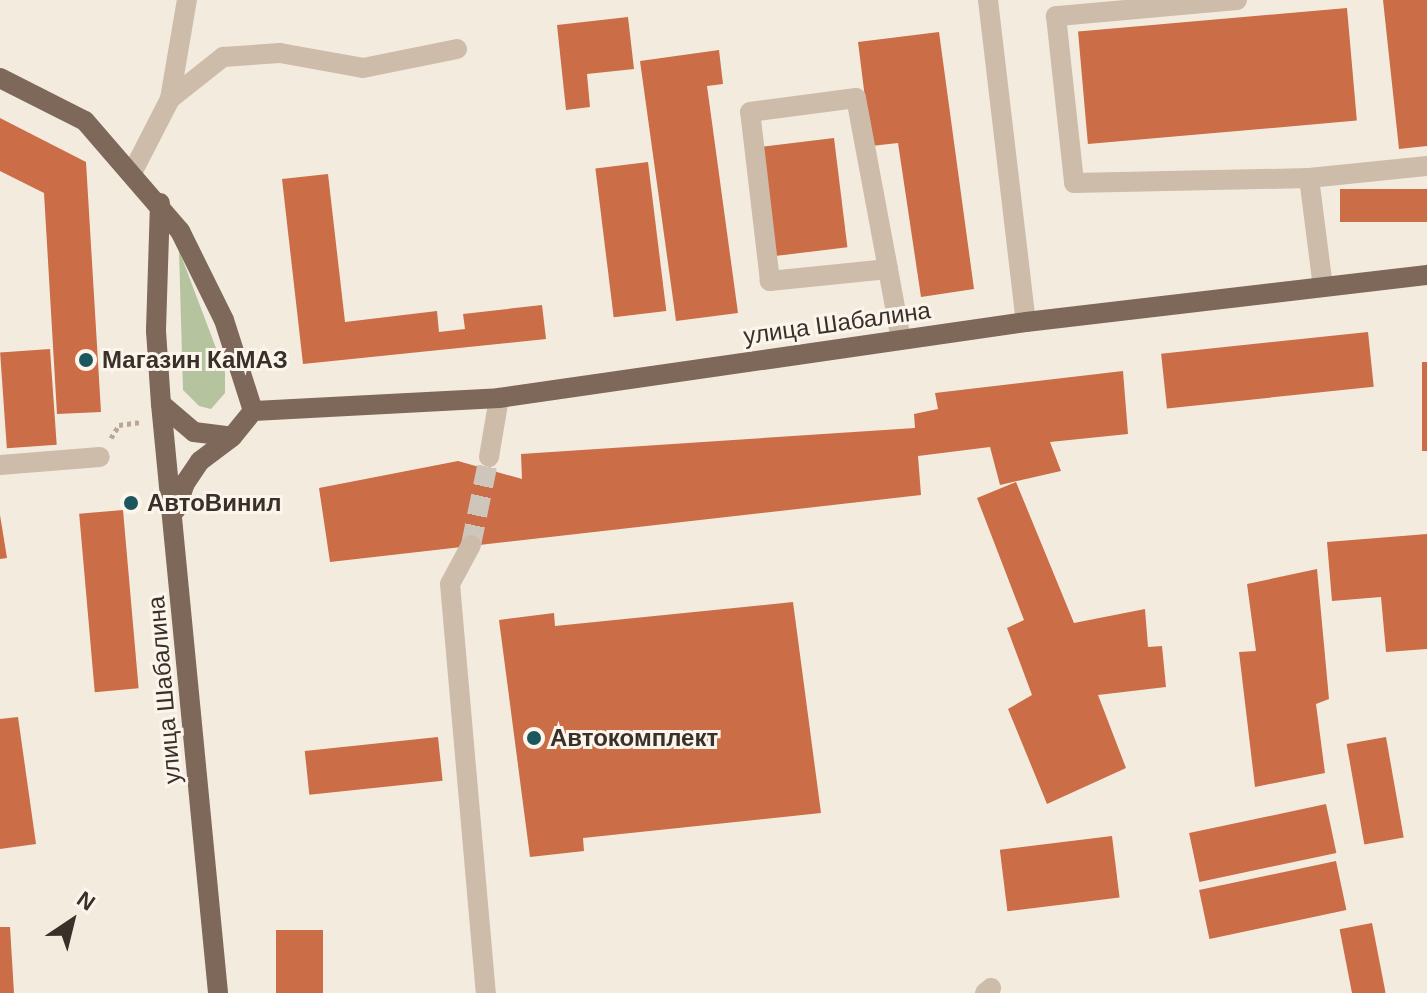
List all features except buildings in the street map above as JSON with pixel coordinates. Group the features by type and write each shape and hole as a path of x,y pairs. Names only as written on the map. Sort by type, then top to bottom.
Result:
{"main road":[{"path":"0,78 85,121 160,203 180,231 224,320 253,411"},
{"path":"160,203 156,331 174,517"},
{"name":"улица Шабалина","path":"218,993 174,517 185,483 200,461 232,437 253,411 499,398 1026,322 1427,275"},
{"path":"162,412 194,432 232,437"}],"lane":[{"path":"132,173 170,99 187,0"},
{"path":"988,0 1026,322"},
{"path":"1237,0 1056,16 1074,183 1309,178 1427,166"},
{"path":"170,99 223,57 280,53 363,68 457,49"},
{"path":"888,269 770,281 750,112 856,98 888,269 901,340"},
{"path":"1309,178 1323,287"},
{"path":"489,457 499,398"},
{"path":"0,465 100,457"},
{"path":"471,545 450,584 486,993"}],"path":[{"path":"100,457 119,425 162,412"}],"green space":[{"path":"179,250 225,372 225,393 211,409 199,406 183,390"}],"tunnel":[{"path":"471,545 489,457"}],"place":[{"name":"Магазин КаМАЗ","path":"86,360"},
{"name":"АвтоВинил","path":"131,503"},
{"name":"Автокомплект","path":"534,738"}]}
